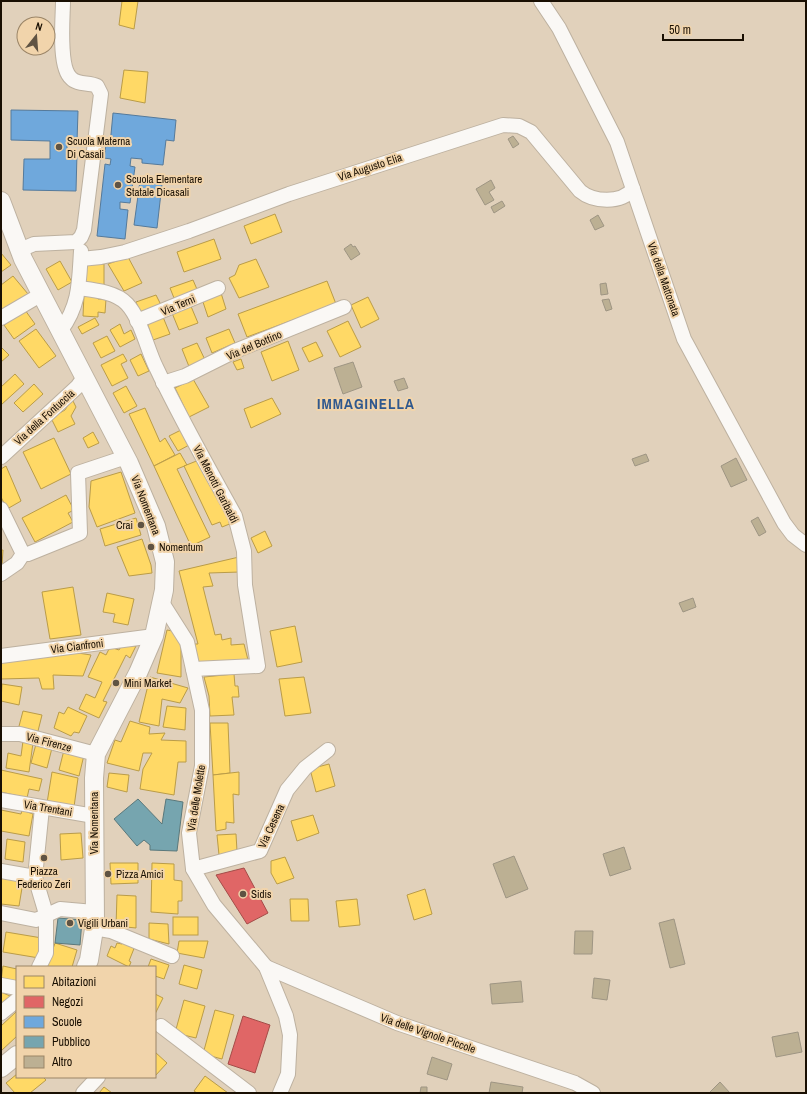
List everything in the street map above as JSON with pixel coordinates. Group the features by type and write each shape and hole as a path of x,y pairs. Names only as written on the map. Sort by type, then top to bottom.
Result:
{"main road":[{"name":"Via Nomentana","path":"1,204 20,250 126,457 156,526 165,562 164,590 154,636 138,673 96,754 94,778 94,920 89,960 86,966"},
{"path":"1,1068 16,1056"}],"street":[{"path":"61,330 75,306 79,288 81,259 79,240 84,230 101,94 97,86 74,80 67,72 62,32 63,1"},
{"name":"Via della Mattonata","path":"541,1 562,34 617,142 684,338 784,523 793,535 806,545"},
{"name":"Via Augusto Elia","path":"81,259 125,252 189,231 289,194 503,125 520,126 531,132 580,190 588,196 599,199 614,199 628,194 633,189"},
{"path":"20,250 34,244 79,240"},
{"name":"Via Menotti Garibaldi","path":"79,288 93,289 119,298 128,304 137,321 149,353 163,383 235,516 244,551 245,585 258,666 194,669"},
{"name":"Via Terni","path":"137,321 218,288"},
{"path":"1,318 42,294"},
{"name":"Via del Bottino","path":"163,383 185,376 240,349 344,307"},
{"name":"Via della Fontuccia","path":"1,457 77,387 85,376"},
{"path":"23,554 28,554 80,532 78,473 126,457"},
{"path":"1,509 23,554"},
{"path":"1,574 17,563 23,554"},
{"name":"Via delle Molette","path":"161,601 187,642 202,710 202,766 189,833 193,869 214,905 266,967 286,1016 290,1035 288,1074 280,1093"},
{"name":"Via Cianfroni","path":"1,656 154,636"},
{"name":"Via Firenze","path":"1,734 20,734 96,754"},
{"name":"Via Cesena","path":"193,869 260,851 287,790 305,768 328,750"},
{"name":"Via Trentani","path":"1,800 94,816"},
{"path":"40,966 46,953 46,914 35,877 42,808"},
{"path":"1,871 35,877"},
{"path":"1,913 36,920 46,914 60,909 94,920 111,931 172,956"},
{"name":"Via delle Vignole Piccole","path":"266,967 397,1023 575,1083 592,1093"},
{"path":"1,985 16,988"},
{"path":"1,1013 16,1001"},
{"path":"161,1026 249,1093"},
{"path":"83,1093 97,1078"}],"building: Abitazioni":[{"path":"122,1 138,1 134,29 119,25"},
{"path":"124,70 148,72 145,103 120,98"},
{"path":"275,214 282,232 251,244 244,226"},
{"path":"214,239 221,259 184,272 177,252"},
{"path":"1,253 11,265 1,272"},
{"path":"128,257 142,283 124,291 108,264"},
{"path":"256,259 269,287 239,298 229,278 235,275 239,265"},
{"path":"60,261 72,282 58,290 46,269"},
{"path":"85,264 104,264 104,286 84,285"},
{"path":"13,276 28,294 1,315 1,285"},
{"path":"193,280 199,294 176,303 170,288"},
{"path":"327,281 336,304 247,337 238,314"},
{"path":"221,293 226,309 208,317 202,299"},
{"path":"84,294 96,295 98,299 106,299 105,313 98,312 98,317 83,316"},
{"path":"156,295 162,307 141,316 136,302"},
{"path":"368,297 379,319 361,328 351,305"},
{"path":"190,304 198,323 179,330 172,313"},
{"path":"25,310 35,324 14,339 4,325"},
{"path":"163,317 170,334 153,340 147,323"},
{"path":"95,318 99,325 82,334 78,327"},
{"path":"348,321 361,347 340,357 327,331"},
{"path":"120,324 124,334 131,330 135,339 120,347 110,330"},
{"path":"36,329 56,356 39,368 19,341"},
{"path":"229,329 235,343 212,353 206,338"},
{"path":"107,336 115,351 101,358 93,343"},
{"path":"288,341 299,370 272,381 261,352"},
{"path":"316,342 323,356 309,362 302,348"},
{"path":"197,343 206,362 190,369 182,349"},
{"path":"1,347 9,355 1,362"},
{"path":"123,354 127,361 121,364 128,378 112,386 101,365"},
{"path":"141,354 149,371 138,376 130,360"},
{"path":"241,359 244,368 237,370 233,362"},
{"path":"15,374 24,384 1,405 1,387"},
{"path":"193,379 209,407 189,417 175,388"},
{"path":"34,384 43,394 23,412 14,403"},
{"path":"126,386 137,406 124,413 113,393"},
{"path":"272,398 281,414 251,428 244,409"},
{"path":"72,399 76,407 71,416 75,424 58,432 51,418 65,410"},
{"path":"145,408 160,442 165,438 175,455 154,466 129,414"},
{"path":"183,429 191,444 178,451 169,436"},
{"path":"93,432 99,443 88,448 83,438"},
{"path":"54,438 71,474 41,489 23,452"},
{"path":"180,453 187,465 177,469 210,537 191,546 154,466"},
{"path":"199,460 232,523 222,527 220,522 212,525 184,466"},
{"path":"6,466 21,501 7,509 1,497 1,469"},
{"path":"121,472 135,513 97,527 89,507 91,481"},
{"path":"66,495 74,510 68,513 73,522 35,542 22,518"},
{"path":"136,518 141,535 105,546 100,529"},
{"path":"265,531 272,546 258,553 251,538"},
{"path":"142,539 151,565 152,573 129,576 117,547"},
{"path":"1,550 3,550 2,565 1,565"},
{"path":"239,557 240,572 209,573 213,586 203,587 215,635 221,634 222,640 231,638 231,645 244,644 248,660 198,665 193,644 198,644 179,571"},
{"path":"73,587 81,635 50,639 42,592"},
{"path":"107,593 134,599 128,625 113,622 115,614 103,612"},
{"path":"295,626 302,662 277,667 270,631"},
{"path":"167,630 178,632 181,646 181,677 157,673"},
{"path":"122,645 136,646 130,658 126,655 103,701 107,702 99,718 79,709 86,694 95,698 102,682 88,677 100,652 106,655 110,647 119,650"},
{"path":"78,653 91,655 83,676 53,675 54,689 42,689 39,678 1,679 1,660"},
{"path":"234,674 235,686 238,686 239,697 232,697 234,715 210,716 209,696 204,677"},
{"path":"150,677 188,688 180,703 162,699 159,726 139,722"},
{"path":"304,677 311,713 285,716 279,679"},
{"path":"2,684 22,687 19,705 1,701"},
{"path":"167,706 186,708 185,730 163,727"},
{"path":"68,707 87,716 79,733 74,732 71,736 54,728 59,712 64,714"},
{"path":"23,711 42,715 37,735 18,730"},
{"path":"130,721 150,727 149,734 165,733 161,740 186,741 186,762 178,762 174,795 140,789 143,769 152,753 143,753 139,771 107,763 115,740 121,742"},
{"path":"210,723 228,723 230,773 213,775"},
{"path":"23,741 33,743 29,772 6,768 8,753 21,756"},
{"path":"36,744 52,748 47,768 31,763"},
{"path":"64,750 84,755 79,776 59,770"},
{"path":"329,764 335,786 316,792 310,769"},
{"path":"1,770 42,779 39,791 29,789 27,798 1,792"},
{"path":"52,772 78,778 74,807 47,803"},
{"path":"239,772 239,795 233,794 234,823 226,822 226,829 216,831 213,775"},
{"path":"109,773 129,775 127,792 107,787"},
{"path":"1,810 21,814 22,810 33,814 29,836 1,831"},
{"path":"313,815 319,833 297,841 291,821"},
{"path":"81,833 83,858 61,860 60,834"},
{"path":"236,834 237,851 219,855 217,835"},
{"path":"7,839 25,842 23,862 5,859"},
{"path":"285,857 294,878 277,884 271,873 271,861"},
{"path":"110,863 138,863 138,883 111,884"},
{"path":"152,863 174,864 174,880 182,881 182,901 178,901 178,914 151,912"},
{"path":"1,878 23,882 19,906 1,904"},
{"path":"425,889 432,914 414,920 407,895"},
{"path":"117,895 136,896 136,928 116,926"},
{"path":"290,899 308,899 309,921 291,921"},
{"path":"357,899 360,925 339,927 336,901"},
{"path":"173,917 198,917 198,935 173,935"},
{"path":"149,923 168,924 169,944 149,939"},
{"path":"6,932 42,938 39,958 3,952"},
{"path":"123,941 135,946 129,961 131,962 129,966 107,956 111,946 115,948 117,943 122,944"},
{"path":"179,941 208,941 204,958 177,953"},
{"path":"55,943 77,950 72,966 47,966"},
{"path":"151,959 169,965 164,979 156,976 156,966 148,966"},
{"path":"184,965 202,970 197,989 179,984"},
{"path":"3,966 16,969 16,984 1,981"},
{"path":"1,992 10,996 1,1008"},
{"path":"156,994 163,998 156,1012"},
{"path":"184,1000 205,1006 196,1038 175,1033"},
{"path":"215,1010 234,1015 222,1059 203,1054"},
{"path":"16,1012 16,1037 1,1051 1,1026"},
{"path":"156,1053 167,1063 156,1075"},
{"path":"16,1075 16,1078 44,1078 46,1080 30,1093 15,1093 6,1083"},
{"path":"205,1076 228,1093 197,1093 194,1091"},
{"path":"104,1087 112,1093 99,1093"}],"building: Negozi":[{"name":"Sidis","path":"244,868 268,913 247,924 216,875"},
{"path":"243,1016 270,1025 255,1073 228,1064"}],"building: Scuole":[{"name":"Scuola Materna Di Casali","path":"11,110 78,111 77,142 67,142 67,153 77,153 76,191 23,190 24,159 50,159 50,141 11,140"},
{"name":"Scuola Elementare Statale Dicasali","path":"113,113 176,120 174,141 166,140 163,165 142,163 142,159 131,158 130,166 135,167 130,203 120,202 120,209 128,210 125,239 97,236 105,164 110,165 111,159 104,158 106,145 110,145"},
{"path":"140,181 162,184 157,228 134,225"}],"building: Pubblico":[{"path":"138,799 162,824 166,799 183,802 177,851 150,850 150,845 144,840 137,846 114,819"},
{"path":"58,918 82,920 80,945 55,943"}],"building: Altro":[{"path":"513,136 519,144 513,148 508,139"},
{"path":"491,180 495,188 489,192 494,200 485,205 476,189"},
{"path":"502,201 505,206 494,213 491,207"},
{"path":"598,215 604,226 595,230 590,220"},
{"path":"351,244 353,247 355,246 360,254 351,260 344,249"},
{"path":"606,283 608,294 601,295 600,284"},
{"path":"609,299 612,309 606,311 602,300"},
{"path":"353,362 362,387 343,394 334,368"},
{"path":"404,378 408,388 398,391 394,381"},
{"path":"646,454 649,461 635,466 632,459"},
{"path":"736,458 747,480 731,487 721,466"},
{"path":"758,517 766,532 759,536 751,521"},
{"path":"693,598 696,607 683,612 679,603"},
{"path":"624,847 631,869 610,876 603,854"},
{"path":"514,856 528,889 506,898 493,864"},
{"path":"674,919 685,964 670,968 659,923"},
{"path":"575,931 593,931 592,954 574,954"},
{"path":"594,978 610,980 607,1000 592,998"},
{"path":"521,981 523,1002 492,1004 490,984"},
{"path":"798,1032 802,1052 776,1057 772,1037"},
{"path":"432,1057 452,1064 447,1080 427,1074"},
{"path":"491,1082 523,1087 522,1093 489,1093"},
{"path":"720,1082 730,1093 709,1093"},
{"path":"421,1087 427,1087 427,1093 420,1093"}],"place":[{"name":"Scuola Materna Di Casali","path":"59,147"},
{"name":"Scuola Elementare Statale Dicasali","path":"118,185"},
{"name":"Crai","path":"141,525"},
{"name":"Nomentum","path":"151,547"},
{"name":"Mini Market","path":"116,683"},
{"name":"Piazza Federico Zeri","path":"44,858"},
{"name":"Pizza Amici","path":"108,874"},
{"name":"Sidis","path":"243,894"},
{"name":"Vigili Urbani","path":"70,923"}],"district":[{"name":"IMMAGINELLA","path":"366,404"}]}
